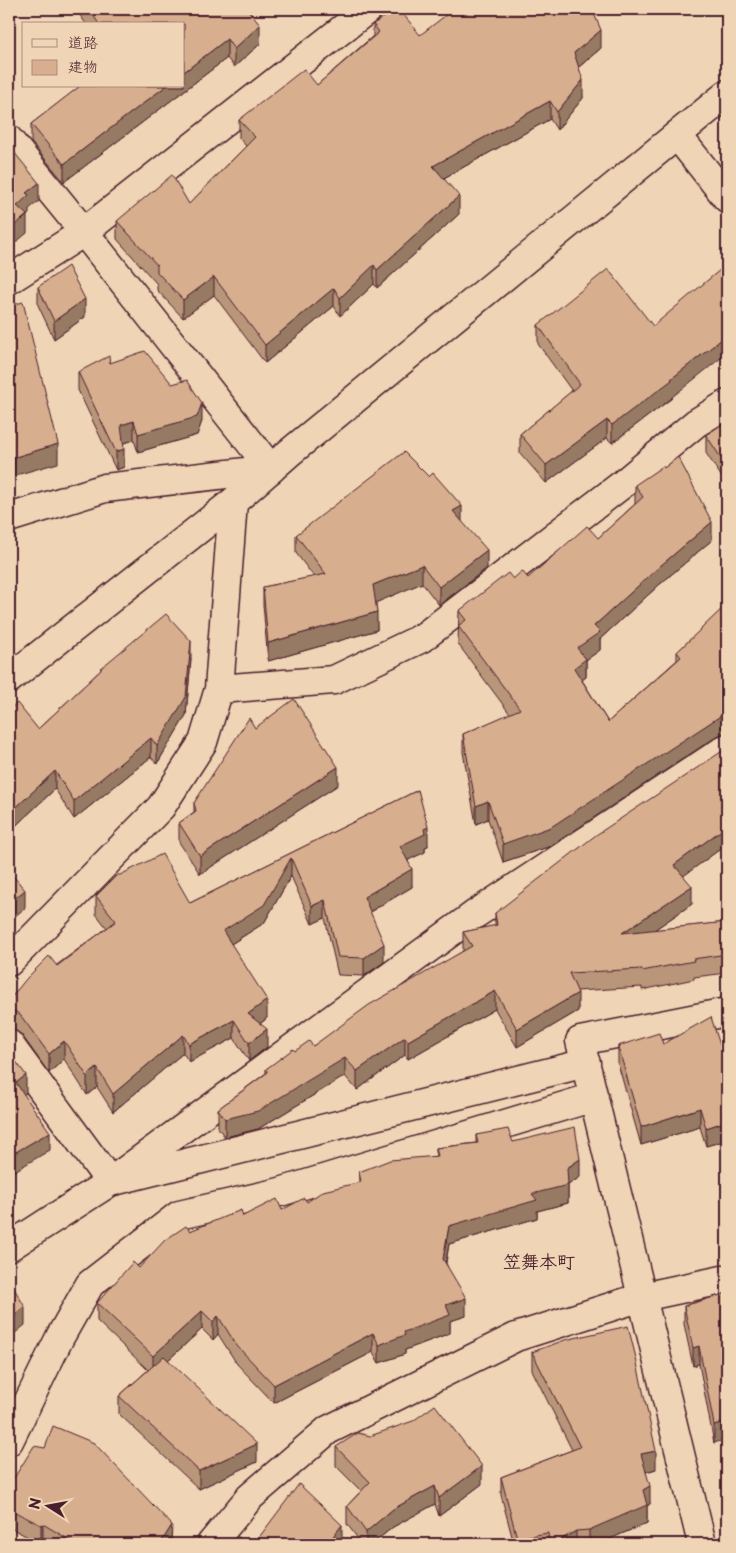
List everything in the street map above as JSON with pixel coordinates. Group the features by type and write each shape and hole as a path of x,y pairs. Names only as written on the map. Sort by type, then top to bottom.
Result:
{"street":[{"path":"9,280 84,232 368,9"},
{"path":"9,679 233,502 727,94"},
{"path":"677,135 727,198"},
{"path":"9,140 271,469"},
{"path":"219,689 334,680 422,638 624,483 696,423 727,404"},
{"path":"9,518 105,488 271,469"},
{"path":"9,962 161,807 203,742 219,689 233,502"},
{"path":"9,1247 110,1182 474,915 727,748"},
{"path":"702,1544 580,1041 727,1012"},
{"path":"9,1044 110,1182"},
{"path":"110,1182 586,1063"},
{"path":"9,1441 60,1337 90,1284 179,1215 280,1192 594,1097"},
{"path":"211,1544 250,1497 328,1430 516,1337 642,1297 727,1279"}],"building":[{"path":"89,9 247,9 260,25 234,49 227,39 185,71 185,22 98,22"},
{"path":"398,9 420,35 454,9 592,9 601,30 574,53 583,80 557,112 550,101 433,166 459,196 377,270 374,265 340,298 334,288 265,345 214,277 183,300 157,272 157,265 117,221 172,175 189,204 255,137 239,120 304,69 317,85 379,32 373,24"},
{"path":"77,88 163,88 64,164 31,124"},
{"path":"9,146 39,183 26,193 29,195 17,206 27,215 9,230"},
{"path":"727,264 727,335 672,380 612,425 607,420 546,465 520,434 580,384 538,325 608,269 653,326"},
{"path":"68,266 85,299 54,321 38,287"},
{"path":"23,302 58,444 9,459 9,306"},
{"path":"145,351 172,384 187,380 202,403 197,417 138,434 134,421 121,425 124,449 116,452 78,372 109,356 110,363"},
{"path":"727,421 727,467 706,435"},
{"path":"404,452 429,477 433,473 462,506 453,511 487,550 439,587 422,565 373,585 377,612 268,643 263,587 326,574 296,535"},
{"path":"678,457 712,522 594,626 600,632 577,648 586,659 574,668 608,722 681,657 677,652 727,604 727,714 719,717 551,827 503,844 488,801 476,806 463,734 520,709 458,626 466,620 459,611 508,573 513,579 522,571 528,578 587,526 598,538 643,497 635,485 663,466 664,468"},
{"path":"166,614 191,641 186,697 157,746 151,738 74,801 55,771 9,814 9,748 13,745 9,741 9,710 17,703 38,729 101,668"},
{"path":"294,699 338,767 200,856 179,823 196,811 194,803 249,718 255,728"},
{"path":"727,748 727,826 674,865 692,886 622,933 727,922 727,954 693,959 694,961 642,971 642,969 569,973 578,993 517,1029 495,991 408,1041 405,1037 357,1071 345,1058 258,1111 225,1119 218,1109 268,1072 266,1069 293,1049 295,1051 309,1041 313,1046 369,1005 472,946 463,932 497,925 495,913 596,835"},
{"path":"418,790 428,827 424,829 425,834 400,846 412,869 364,897 384,944 364,958 338,957 325,900 312,906 291,858 264,905 223,931 267,1000 248,1014 267,1029 249,1043 234,1020 189,1044 183,1035 113,1094 97,1068 87,1076 64,1041 49,1054 21,1016 15,1011 9,1010 9,1000 49,956 57,966 116,921 96,896 117,875 162,854 190,903"},
{"path":"9,871 25,890 9,903"},
{"path":"711,1017 727,1067 727,1121 706,1128 700,1108 641,1127 618,1046 659,1033 663,1044"},
{"path":"9,1052 26,1075 16,1083 50,1132 9,1156"},
{"path":"575,1127 580,1159 567,1168 568,1185 532,1194 537,1200 449,1226 443,1259 466,1298 446,1305 450,1315 404,1332 405,1335 379,1345 373,1333 274,1385 237,1346 218,1316 213,1322 202,1311 153,1356 97,1303 133,1262 139,1268 165,1240 186,1226 190,1231 241,1210 243,1216 277,1199 282,1210 304,1198 307,1202 323,1191 361,1182 359,1172 390,1160 438,1156 436,1148 478,1143 476,1135 508,1129 513,1142"},
{"path":"9,1157 13,1162 9,1165"},
{"path":"9,1280 25,1307 9,1320"},
{"path":"727,1293 727,1421 714,1425 699,1346 693,1348 684,1306"},
{"path":"628,1326 656,1451 641,1454 650,1486 643,1490 647,1505 589,1530 576,1531 553,1544 549,1544 548,1533 517,1538 501,1477 580,1447 532,1352 565,1340"},
{"path":"164,1356 257,1444 199,1471 119,1396"},
{"path":"435,1405 482,1466 439,1498 435,1486 393,1509 366,1532 347,1506 370,1482 336,1447 358,1433 370,1436 413,1421"},
{"path":"53,1426 94,1443 172,1525 160,1544 76,1544 43,1524 41,1525 9,1509 9,1486 34,1446 45,1448"},
{"path":"299,1484 342,1525 327,1544 254,1544"},
{"path":"237,1536 248,1544 231,1544"}],"district":[{"name":"笠舞本町","path":"539,1262"}]}
